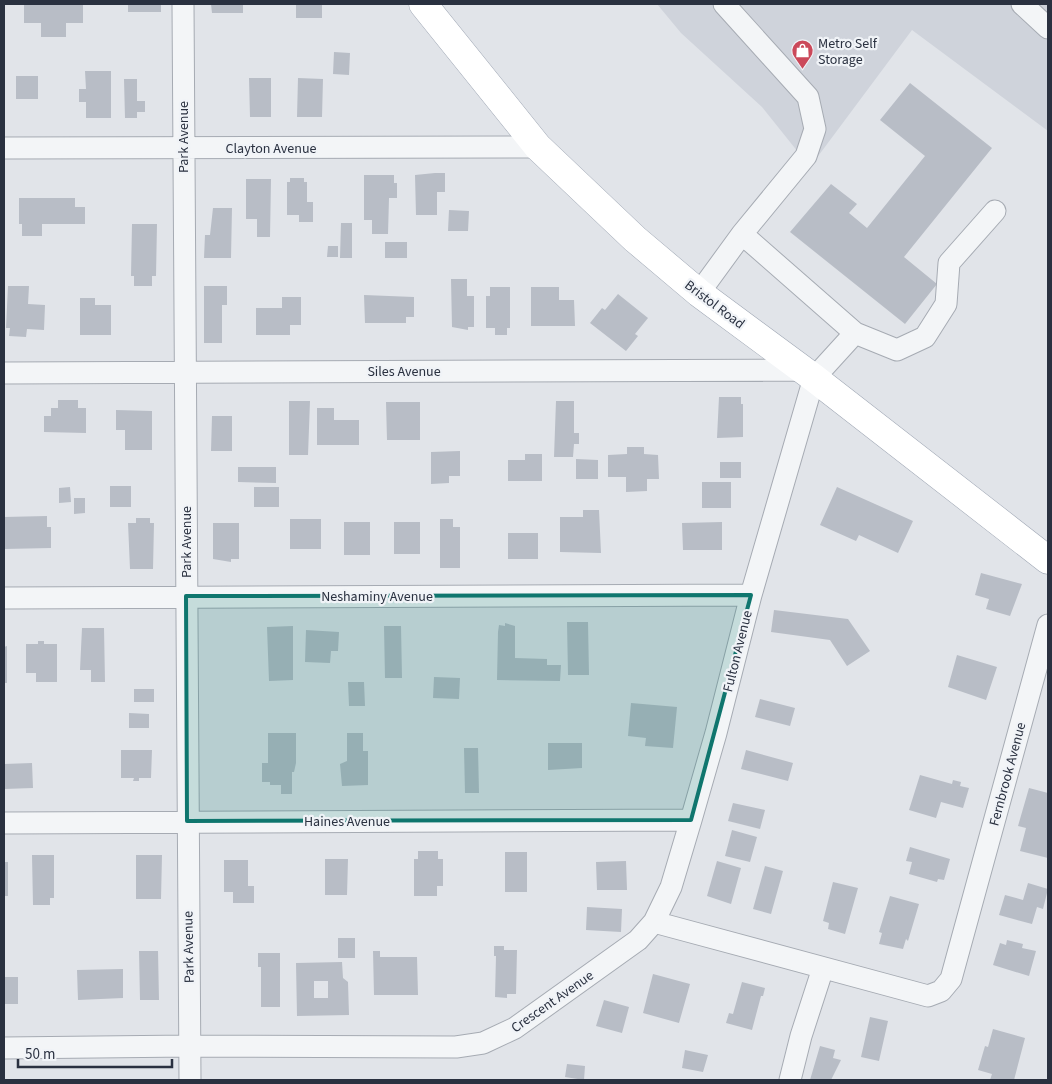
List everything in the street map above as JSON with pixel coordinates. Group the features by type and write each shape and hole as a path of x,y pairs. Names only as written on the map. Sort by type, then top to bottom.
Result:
{"main road":[{"name":"Bristol Road","path":"423,4 538,147 635,240 698,292 809,374 1048,560"}],"street":[{"name":"Park Avenue","path":"182,4 190,1080"},
{"path":"698,292 742,234 806,156 815,129 808,97 724,4"},
{"path":"1022,4 1048,28"},
{"name":"Clayton Avenue","path":"4,148 538,147"},
{"path":"742,234 855,333 897,350 925,337 946,304 949,263 995,211"},
{"path":"809,374 855,333"},
{"name":"Siles Avenue","path":"4,373 809,374"},
{"name":"Fulton Avenue","path":"654,922 671,888 716,733 809,374"},
{"name":"Neshaminy Avenue","path":"4,598 751,595"},
{"name":"Fernbrook Avenue","path":"822,968 928,996 941,990 951,979 968,924 1048,624"},
{"name":"Haines Avenue","path":"4,824 187,821 691,820"},
{"path":"654,922 822,968 801,1036 790,1080"},
{"name":"Crescent Avenue","path":"4,1048 190,1046 456,1047 483,1043 515,1028 638,940 654,922"}],"highlighted area":[{"path":"751,595 691,820 187,821 186,596"}],"shaded area":[{"name":"Metro Self Storage","path":"657,4 1048,4 1048,131 912,30 810,167 762,107 681,33"}],"building":[{"path":"24,4 83,4 83,23 66,23 66,37 41,37 41,23 24,23"},
{"path":"128,4 161,4 161,12 128,12"},
{"path":"211,4 243,4 243,13 212,13"},
{"path":"296,4 322,4 322,18 296,18"},
{"path":"334,52 350,53 349,75 333,74"},
{"path":"85,71 111,71 111,118 86,118 86,102 79,102 79,89 86,89"},
{"path":"16,76 38,76 38,99 16,99"},
{"path":"249,78 271,78 271,117 250,117"},
{"path":"298,78 323,79 322,117 297,117"},
{"path":"124,79 137,79 137,101 145,101 145,112 137,112 137,118 125,118"},
{"path":"910,83 992,148 904,257 937,284 905,324 790,232 831,184 857,204 849,213 867,228 925,156 880,120"},
{"path":"445,173 445,192 437,192 437,215 416,215 415,175"},
{"path":"364,175 394,175 394,183 397,183 397,198 389,198 388,234 372,234 372,220 364,220"},
{"path":"290,178 304,178 304,182 307,182 307,202 313,202 313,222 299,222 299,215 287,215 287,182 290,182"},
{"path":"246,179 271,179 270,237 257,237 257,219 246,219"},
{"path":"19,198 75,198 75,207 85,207 85,224 42,224 42,236 22,236 22,224 19,224"},
{"path":"213,208 232,208 231,258 204,258 205,235 210,235"},
{"path":"449,210 469,211 468,231 448,231"},
{"path":"341,223 352,223 352,258 340,258"},
{"path":"132,224 157,224 156,276 152,276 152,286 134,286 134,276 131,276"},
{"path":"385,242 407,242 407,258 385,258"},
{"path":"328,246 338,246 338,257 327,257"},
{"path":"451,279 467,279 467,296 474,296 474,327 468,327 468,330 452,327"},
{"path":"8,286 29,286 28,304 45,305 44,330 27,329 26,337 9,336 10,328 6,328"},
{"path":"204,286 227,286 227,305 222,305 222,343 204,343"},
{"path":"490,287 510,287 510,328 507,328 507,335 495,335 495,328 486,328 486,296 490,296"},
{"path":"531,287 559,287 559,300 574,300 575,326 531,326"},
{"path":"618,294 648,318 635,334 638,336 626,351 590,323 602,308 605,310"},
{"path":"364,295 414,297 414,317 406,317 406,323 365,323"},
{"path":"282,297 301,297 301,325 290,325 290,335 256,335 256,308 282,308"},
{"path":"80,298 95,298 95,305 111,305 111,335 80,335"},
{"path":"719,397 741,397 741,404 743,404 743,437 717,438"},
{"path":"58,400 78,400 78,408 86,408 86,433 44,432 44,416 51,416 51,408 58,408"},
{"path":"289,401 310,401 308,455 289,455"},
{"path":"556,401 574,401 574,433 579,433 579,444 574,444 573,457 554,457"},
{"path":"386,402 420,402 420,440 387,440"},
{"path":"317,408 334,408 334,420 359,420 359,445 317,445"},
{"path":"116,410 152,411 152,450 125,450 125,430 116,430"},
{"path":"212,416 232,416 232,451 211,451"},
{"path":"627,447 644,447 644,454 658,455 659,479 647,479 647,491 626,492 626,477 608,477 608,455 627,454"},
{"path":"460,451 460,476 449,476 449,483 431,484 431,452"},
{"path":"525,454 542,454 542,481 508,481 508,460 525,460"},
{"path":"576,459 598,460 598,479 576,479"},
{"path":"720,462 741,462 741,478 720,478"},
{"path":"238,467 276,467 276,483 238,482"},
{"path":"702,482 731,482 731,508 702,508"},
{"path":"110,486 131,486 131,507 110,507"},
{"path":"70,487 71,502 59,503 59,488"},
{"path":"254,487 279,487 279,507 254,507"},
{"path":"837,487 913,521 898,553 859,535 856,541 820,525"},
{"path":"74,498 85,498 85,513 74,514"},
{"path":"583,510 599,510 601,553 560,552 560,517 583,517"},
{"path":"47,516 47,527 51,527 51,548 4,549 4,517"},
{"path":"136,518 150,518 150,523 154,523 153,569 130,569 128,523 136,523"},
{"path":"290,519 321,519 321,549 290,549"},
{"path":"440,519 453,519 453,527 460,527 460,568 440,568"},
{"path":"344,522 370,522 370,555 344,555"},
{"path":"394,522 420,522 420,554 394,554"},
{"path":"722,522 722,550 683,550 682,523"},
{"path":"213,523 239,523 239,559 231,559 231,562 213,559"},
{"path":"508,533 538,533 538,559 508,559"},
{"path":"981,573 1022,584 1010,616 986,609 989,599 975,595"},
{"path":"774,610 848,619 870,651 847,666 830,640 771,632"},
{"path":"567,622 588,622 589,675 568,675"},
{"path":"505,623 515,626 515,658 547,659 547,665 561,665 560,681 497,680 498,632 499,625 505,626"},
{"path":"293,626 293,680 269,681 267,627"},
{"path":"384,626 401,626 402,678 385,678"},
{"path":"82,628 104,628 105,682 91,682 91,670 80,670"},
{"path":"306,630 339,632 338,651 331,651 330,663 305,662"},
{"path":"38,641 44,641 44,644 57,644 57,682 36,682 36,673 26,673 26,644 38,644"},
{"path":"7,646 7,683 4,683 4,647"},
{"path":"957,655 997,667 986,700 948,687"},
{"path":"434,677 460,678 459,699 433,698"},
{"path":"348,682 364,682 365,706 349,706"},
{"path":"134,689 154,689 154,702 134,702"},
{"path":"760,699 795,708 790,726 755,717"},
{"path":"631,703 677,707 673,748 645,746 646,738 628,736"},
{"path":"129,713 149,714 149,728 129,728"},
{"path":"268,733 296,733 296,763 294,772 292,772 292,794 281,794 281,785 270,785 270,782 262,782 262,763 268,763"},
{"path":"347,733 363,733 363,751 368,751 368,785 342,786 340,764 347,761"},
{"path":"548,743 582,743 582,768 548,770"},
{"path":"464,748 478,748 479,793 465,793"},
{"path":"121,750 152,750 151,778 139,778 139,781 133,781 134,778 121,778"},
{"path":"746,750 793,763 788,781 741,769"},
{"path":"32,763 33,788 4,789 4,764"},
{"path":"920,775 952,784 953,780 961,782 960,786 969,788 963,808 941,802 936,818 909,810"},
{"path":"1029,788 1048,793 1048,858 1020,851 1026,828 1018,826"},
{"path":"733,803 765,810 760,829 728,821"},
{"path":"732,830 757,837 750,862 725,856"},
{"path":"910,847 950,859 944,880 938,879 937,882 909,874 912,862 906,861"},
{"path":"418,851 438,851 438,859 443,859 443,886 437,886 437,896 414,896 414,859 418,859"},
{"path":"505,852 527,852 527,892 505,892"},
{"path":"32,855 54,855 54,898 50,898 50,905 33,905"},
{"path":"136,855 162,855 161,899 136,899"},
{"path":"325,859 348,859 347,895 325,895"},
{"path":"224,860 248,860 248,886 254,886 254,903 233,903 233,892 224,892"},
{"path":"626,861 627,890 597,890 596,862"},
{"path":"717,861 741,868 731,904 707,896"},
{"path":"4,862 8,862 8,896 4,896"},
{"path":"765,866 783,871 771,914 753,909"},
{"path":"833,882 858,888 845,934 828,929 829,923 823,921"},
{"path":"1028,883 1048,889 1043,909 1037,907 1032,924 999,915 1005,895 1023,900"},
{"path":"890,896 919,904 908,941 906,939 903,949 879,944 882,933 879,932"},
{"path":"587,907 622,909 621,932 586,930"},
{"path":"338,938 355,938 355,958 338,958"},
{"path":"1007,940 1023,944 1022,948 1036,951 1029,976 993,965 1000,943 1006,945"},
{"path":"494,946 504,946 504,950 517,950 516,994 507,994 507,998 495,997 496,956 494,956"},
{"path":"139,951 158,951 159,1000 140,1000"},
{"path":"373,951 380,951 380,957 417,957 418,995 374,995"},
{"path":"258,953 280,953 280,1007 261,1007 261,967 258,967"},
{"path":"342,962 343,978 348,982 349,1015 297,1016 296,963","holes":["314,981 328,981 328,998 314,998"]},
{"path":"123,969 123,998 78,1000 77,970"},
{"path":"653,974 690,984 679,1023 643,1013"},
{"path":"4,977 18,977 18,1004 4,1004"},
{"path":"742,982 765,988 752,1030 726,1023 729,1013 733,1014"},
{"path":"604,1000 629,1007 622,1033 596,1026"},
{"path":"870,1017 888,1021 879,1061 861,1057"},
{"path":"993,1029 1025,1038 1014,1080 990,1080 992,1074 978,1070 985,1046 988,1047"},
{"path":"820,1046 835,1050 833,1058 841,1060 831,1080 810,1080"},
{"path":"685,1050 708,1055 703,1072 682,1068"},
{"path":"567,1064 585,1066 584,1080 565,1077"}],"place":[{"name":"Metro Self Storage","path":"802,70"}]}
